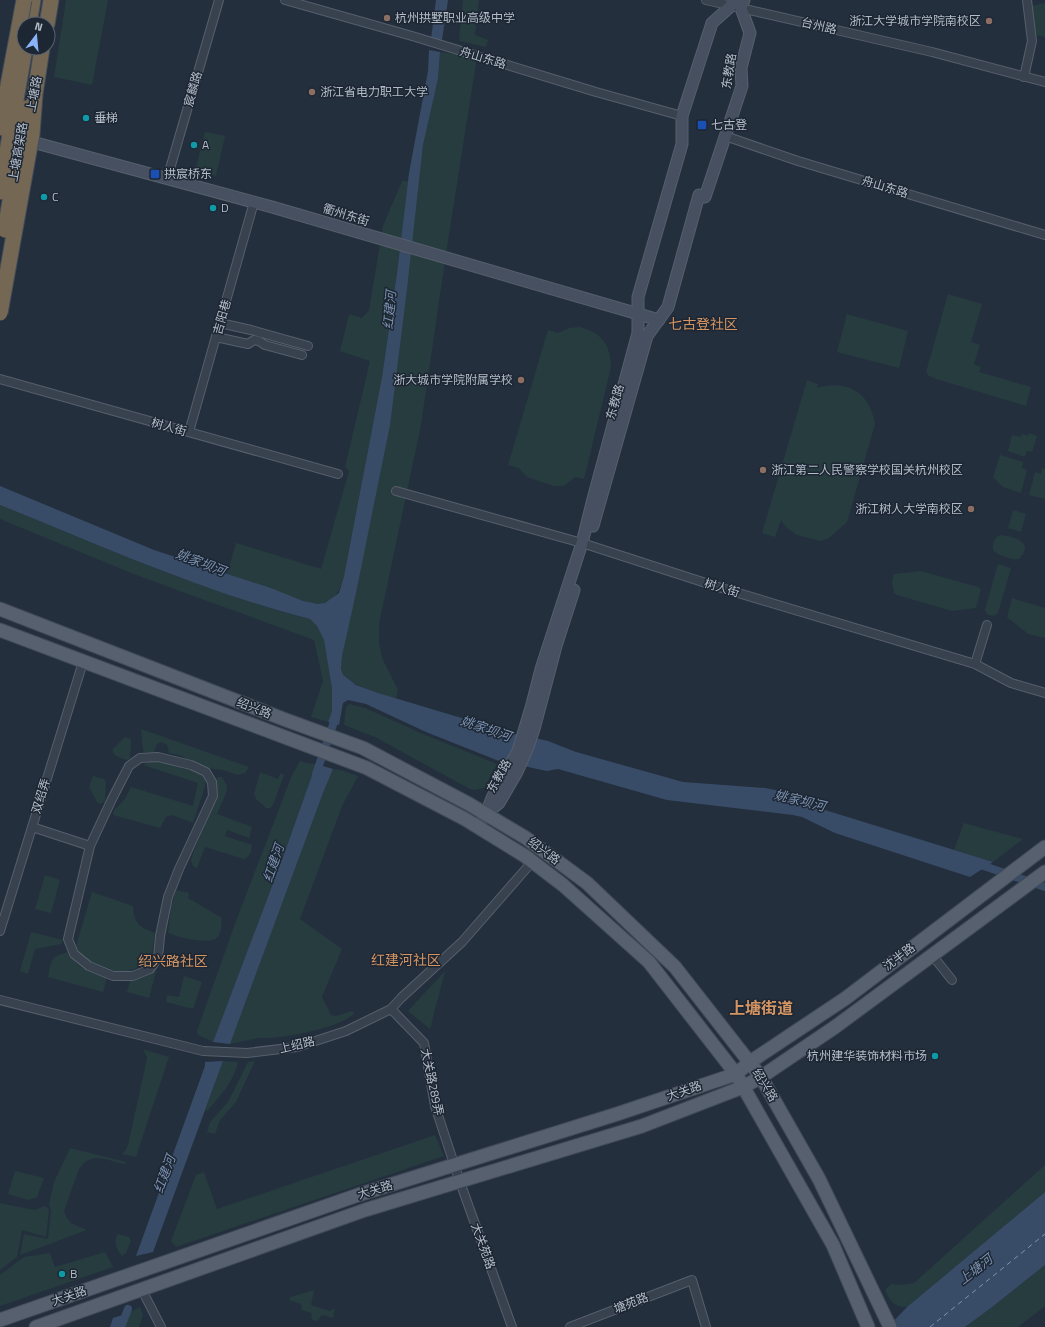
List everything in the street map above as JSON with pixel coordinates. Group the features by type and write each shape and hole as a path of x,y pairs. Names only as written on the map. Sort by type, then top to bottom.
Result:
{"highway":[{"path":"1,133 25,0"},
{"path":"30,16 33,0"},
{"path":"41,16 44,0"},
{"path":"49,16 52,0"},
{"name":"上塘高架路","path":"0,192 24,56"},
{"name":"上塘高架路","path":"0,257 35,56"},
{"path":"0,313 32,134 34,94 41,56"}],"main road":[{"name":"上塘路","path":"0,281 41,56"},
{"path":"0,154 1,133"},
{"name":"绍兴路","path":"0,609 363,748 486,814 526,838 586,883 675,967 761,1077 819,1179 888,1321"},
{"name":"绍兴路","path":"0,630 366,768 477,826 532,862 563,885 649,962 736,1074 833,1245 868,1327"},
{"name":"沈半路","path":"750,1062 846,998 1045,847"},
{"name":"沈半路","path":"761,1077 834,1028 1036,878"},
{"name":"大关路","path":"0,1320 358,1195 617,1114 736,1074 750,1062"},
{"name":"大关路","path":"36,1327 365,1210 642,1126 743,1087 761,1077"}],"street":[{"name":"宸麟路","path":"167,178 219,0"},
{"name":"舟山东路","path":"285,0 682,116"},
{"name":"台州路","path":"706,0 737,3 1045,82"},
{"path":"1024,77 1032,41 1027,0"},
{"name":"东教路","path":"477,826 495,801 518,752 535,710 541,669 585,544 646,336 668,307 699,195 705,197 742,86 741,68 750,33 737,3 712,23 682,116 682,144 638,297 638,333 593,499 585,544"},
{"path":"1,133 25,140"},
{"name":"舟山东路","path":"725,136 798,161 1045,235"},
{"name":"衢州东街","path":"25,140 254,202 659,320"},
{"name":"吉阳巷","path":"189,432 254,202"},
{"path":"220,323 308,346"},
{"path":"216,337 248,344 254,340 259,341 265,345 302,355"},
{"name":"树人街","path":"0,379 338,474"},
{"name":"树人街","path":"396,491 585,544 715,586 975,664 1011,683 1045,693"},
{"path":"975,664 987,625"},
{"name":"双绍弄","path":"0,931 82,662"},
{"path":"158,756 191,765 206,772 212,782 212,796 179,868 168,897 160,936 158,958 150,969 133,976 113,976 89,966 74,954 68,939 90,846 129,766 140,758 158,756"},
{"path":"32,827 90,846"},
{"name":"上绍路","path":"0,1000 203,1051 247,1053 297,1047 346,1032 391,1008 462,942 532,862"},
{"path":"932,955 952,980"},
{"name":"大关路289弄","path":"391,1008 424,1043 435,1106 454,1165"},
{"name":"大关苑路","path":"454,1165 512,1327"},
{"name":"塘苑路","path":"570,1327 692,1280 706,1327"},
{"path":"142,1290 161,1327"}],"green space":[{"path":"66,0 108,0 92,85 54,77"},
{"path":"463,0 479,0 475,35 488,40 486,47 460,41 459,38"},
{"path":"1043,3 1045,4 1045,37 1037,35 1029,7"},
{"path":"440,52 477,57 421,425 379,624 379,642 382,658 398,690 396,699 368,689 347,679 343,675 341,669 343,648 356,593 416,205 423,145 438,79"},
{"path":"205,132 225,136 216,176 195,171"},
{"path":"402,181 408,181 382,377 344,576 338,592 329,601 319,604 306,602 266,586 227,574 236,543 321,569 349,471 345,467 370,361 340,351 349,314 362,318 369,310 383,226"},
{"path":"948,294 982,304 971,342 980,345 974,364 981,367 979,372 1031,387 1026,406 936,379 929,376 926,372"},
{"path":"847,314 908,331 899,368 837,352"},
{"path":"580,327 594,333 604,341 609,352 611,367 584,479 575,477 564,486 554,486 527,477 519,468 508,465 548,330 558,333 570,328"},
{"path":"807,380 818,384 817,388 838,385 848,387 856,391 868,404 875,424 847,522 829,538 820,541 797,535 786,527 781,520 775,537 762,533"},
{"path":"1029,433 1037,436 1032,452 1027,451 1025,457 1008,451 1012,435 1021,437 1022,434 1028,436"},
{"path":"1000,455 1023,462 1022,468 1027,470 1021,493 1003,487 993,477"},
{"path":"1042,468 1045,469 1045,499 1029,495 1035,472 1041,474"},
{"path":"0,505 192,582 231,596 310,619 317,626 324,640 332,689 332,711 328,722 311,717 323,681 314,640 136,575 0,519"},
{"path":"1013,510 1026,514 1021,532 1008,528"},
{"path":"1000,535 1012,537 1021,541 1025,549 1019,559 1005,557 993,550 994,541"},
{"path":"998,564 1011,568 998,613 991,616 987,614 985,610"},
{"path":"921,571 978,587 981,590 976,608 952,611 894,593 892,582 894,574"},
{"path":"1012,598 1045,608 1045,638 1028,634 1007,617"},
{"path":"349,704 365,708 423,734 497,764 484,788 475,790 470,789 375,737 344,725 346,707"},
{"path":"141,729 249,767 245,773 238,775 223,770 206,768 179,755 169,753 167,745 161,742 156,745 154,753 143,751"},
{"path":"125,737 131,739 130,759 126,760 116,756 113,753 113,749"},
{"path":"155,760 191,769 204,777 206,783 193,823 172,815 166,817 160,828 113,815 114,810 125,799 131,787 193,806 198,783 143,765"},
{"path":"300,761 316,764 283,857 213,1042 198,1035 197,1031 236,921 292,775"},
{"path":"333,769 358,776 342,806 300,919 342,949 322,997 331,1015 336,1016 352,1011 355,1013 338,1023 303,1033 280,1037 258,1038 230,1044 323,793"},
{"path":"260,772 278,779 281,773 284,775 273,805 270,808 266,808 256,799 254,794"},
{"path":"93,776 104,779 106,782 105,802 100,804 97,802 89,787"},
{"path":"218,777 222,777 227,786 226,793 217,814 252,827 249,838 227,830 225,836 252,845 251,852 248,857 244,859 205,847 197,868 193,866 191,860 218,794 216,780"},
{"path":"964,823 1023,839 993,862 954,850"},
{"path":"45,875 60,880 51,913 35,909"},
{"path":"176,890 189,893 188,898 222,918 221,930 215,939 206,941 185,938 168,933 171,908"},
{"path":"92,892 133,906 138,924 141,927 155,933 151,955 136,968 119,972 110,970 93,963 78,952 76,946"},
{"path":"31,932 63,940 61,944 35,949 28,974 20,971"},
{"path":"68,952 71,958 84,969 107,977 103,992 48,977 51,962 55,957"},
{"path":"154,969 156,972 149,998 127,992 130,981 143,977"},
{"path":"445,971 430,1029 408,1011"},
{"path":"184,976 202,982 193,1009 166,1002 167,995 179,997"},
{"path":"143,1049 169,1057 136,1157 122,1154 128,1145 146,1063 147,1057"},
{"path":"223,1061 238,1062 226,1088 208,1110 205,1111"},
{"path":"255,1061 236,1102 220,1120 215,1134 207,1132 210,1122 228,1102 248,1062"},
{"path":"435,1135 444,1156 176,1247 171,1241 196,1175 204,1172 217,1209"},
{"path":"70,1148 126,1162 124,1164 94,1158 84,1163 79,1169 64,1211 71,1223 87,1230 20,1255 24,1234 48,1239 51,1210 49,1204 54,1182"},
{"path":"1045,1165 1045,1192 907,1307 899,1306 893,1303 885,1290 891,1284 901,1285 914,1283"},
{"path":"15,1171 44,1178 37,1197 28,1200 8,1194"},
{"path":"0,1203 34,1210 45,1206 49,1210 46,1237 22,1230 17,1257 0,1270"},
{"path":"117,1234 129,1237 131,1241 126,1253 122,1256 116,1245"},
{"path":"105,1252 113,1267 0,1306 0,1275 24,1257 50,1253 55,1267"},
{"path":"1045,1265 1045,1306 1018,1327 965,1327 991,1308"},
{"path":"314,1290 311,1305 330,1311 335,1308 333,1318 322,1315 317,1321 312,1320 311,1313 302,1310 301,1304 289,1300 290,1297"},
{"path":"140,1307 143,1315 139,1327 124,1327 129,1313"}],"water":[{"path":"436,0 448,0 442,40 431,39"},
{"path":"429,50 440,52 438,79 423,145 390,425 342,656 341,669 343,675 356,685 378,693 512,733 548,741 576,752 683,782 765,788 805,796 812,806 993,862 970,877 835,833 802,817 667,800 558,769 547,771 499,761 426,732 366,704 348,700 343,703 339,725 328,722 332,711 332,689 324,640 317,626 310,619 231,596 192,582 0,505 0,486 154,550 271,588 303,601 318,604 325,603 339,593 344,576 382,377 397,273 409,173 428,71"},
{"path":"316,764 333,769 230,1044 213,1042 283,857"},
{"path":"223,1061 153,1252 136,1256 205,1066 205,1062"},
{"name":"上塘河","path":"1045,1192 1045,1265 965,1327 888,1327 907,1307"},
{"path":"129,1313 124,1327 110,1327 113,1318"}],"waterway":[{"name":"红建河","path":"316,774 336,713"},
{"name":"姚家坝河","path":"978,864 1045,887"},
{"name":"红建河","path":"121,1327 128,1309"}],"ferry route":[{"path":"930,1327 1045,1234"}],"place":[{"name":"杭州拱墅职业高级中学","path":"387,18"},
{"name":"浙江大学城市学院南校区","path":"989,21"},
{"name":"浙江省电力职工大学","path":"312,92"},
{"name":"垂梯","path":"86,118"},
{"name":"七古登","path":"702,125"},
{"name":"A","path":"194,145"},
{"name":"拱宸桥东","path":"155,174"},
{"name":"C","path":"44,197"},
{"name":"D","path":"213,208"},
{"name":"浙大城市学院附属学校","path":"521,380"},
{"name":"浙江第二人民警察学校国关杭州校区","path":"763,470"},
{"name":"浙江树人大学南校区","path":"971,509"},
{"name":"杭州建华装饰材料市场","path":"935,1056"},
{"name":"B","path":"62,1274"}],"district":[{"name":"七古登社区","path":"703,324"},
{"name":"红建河社区","path":"406,960"},
{"name":"绍兴路社区","path":"173,961"},
{"name":"上塘街道","path":"761,1008"}]}
